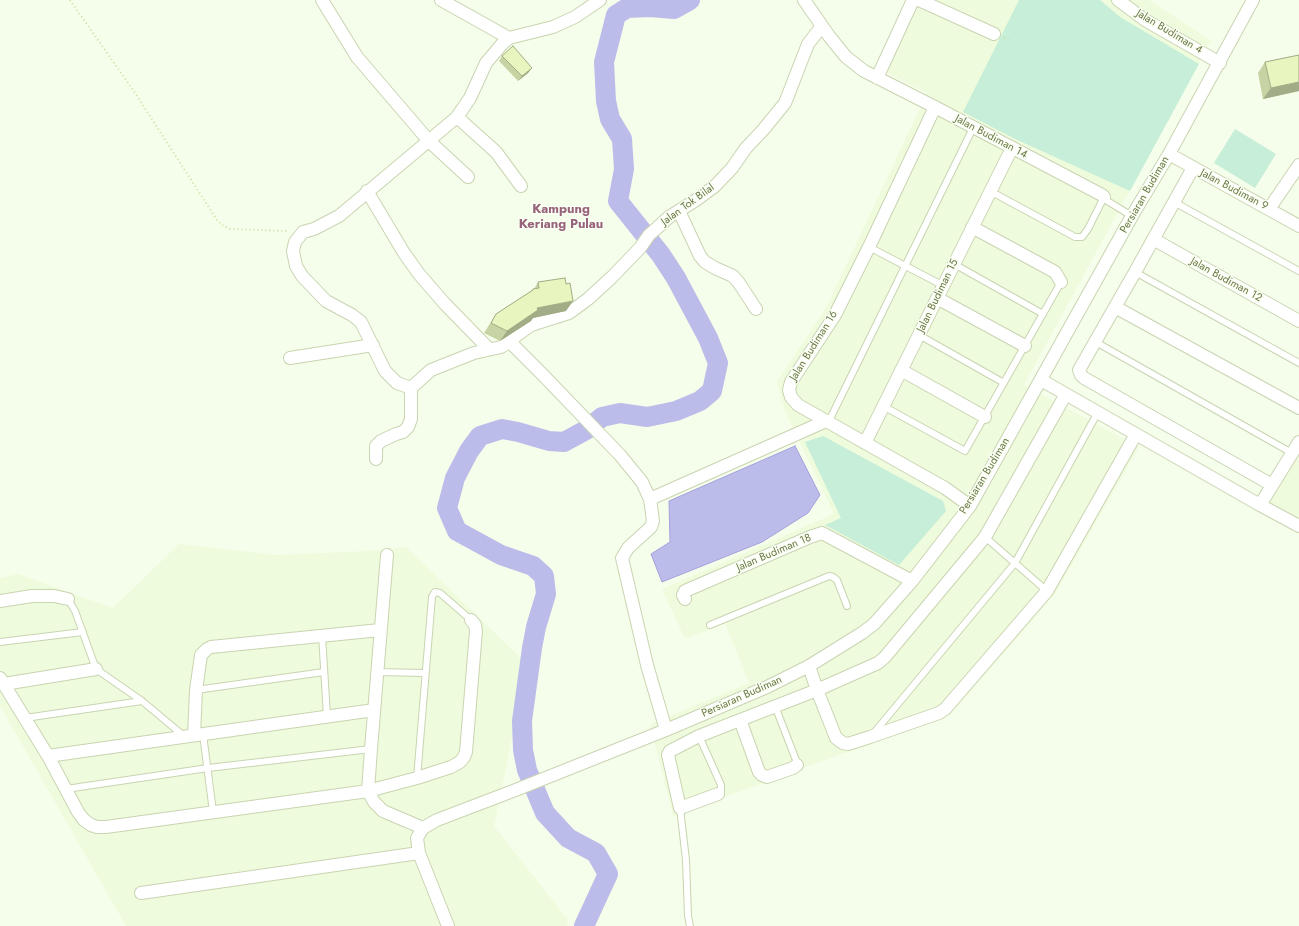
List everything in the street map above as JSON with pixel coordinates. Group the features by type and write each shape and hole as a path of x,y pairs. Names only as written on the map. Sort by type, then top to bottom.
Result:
{"street":[{"path":"322,0 357,57 429,141 468,177"},
{"path":"441,0 509,38"},
{"path":"411,388 397,383 385,371 362,322 326,301 302,276 296,266 293,251 295,242 303,232 314,229 339,216 457,117 470,98 486,63 509,38 553,27 575,17 600,0"},
{"name":"Jalan Budiman 14","path":"804,0 846,56 864,71 1102,195 1104,198"},
{"path":"877,78 913,0"},
{"path":"919,0 994,34"},
{"name":"Jalan Budiman 4","path":"1118,0 1145,20 1220,63"},
{"name":"Persiaran Budiman","path":"423,828 437,820 666,730 767,687 809,666 858,636 874,624 912,581 970,506 1132,216 1220,63 1253,0"},
{"name":"Jalan Tok Bilal","path":"510,342 531,325 569,313 588,299 612,277 640,248 649,235 669,217 715,186 732,168 746,148 785,103 808,44 822,26"},
{"name":"Jalan Budiman 16","path":"935,107 835,315 791,382 789,390 791,397 795,402 827,422 945,488 970,506"},
{"path":"457,117 496,152 521,186"},
{"name":"Jalan Budiman 15","path":"865,443 1012,148"},
{"name":"Jalan Budiman 9","path":"1169,154 1299,226"},
{"path":"1193,168 1079,370 1084,378 1272,485"},
{"path":"1269,209 1298,168"},
{"path":"367,191 404,253 419,274 445,304 489,349"},
{"path":"679,211 700,256 715,268 733,276 756,309"},
{"path":"972,227 1055,272 1061,282"},
{"name":"Jalan Budiman 12","path":"1154,239 1299,321"},
{"path":"937,298 1025,346"},
{"path":"1115,307 1299,408"},
{"path":"376,459 376,446 381,440 403,432 408,427 411,419 411,388 431,370 474,353 501,347 510,342 620,455 642,482 650,499 653,521 651,527 628,548 622,558 647,665 666,730"},
{"path":"290,358 373,345"},
{"path":"901,370 985,417"},
{"path":"1041,380 1260,505 1298,522"},
{"path":"718,794 680,808 668,755 673,749 699,736 817,690 878,664 985,537 1066,394"},
{"path":"650,499 827,422"},
{"path":"809,666 836,738 839,741 848,744 945,709 1047,591 1136,434"},
{"path":"1260,505 1299,442"},
{"name":"Jalan Budiman 18","path":"685,599 683,595 685,591 822,533 912,581"},
{"path":"388,555 380,630 368,791 374,802 383,811 423,828 417,838 419,853 446,925"},
{"path":"0,601 32,596 54,596 68,599"},
{"path":"96,669 2,681 48,756 78,812 84,820 91,825 106,827 368,791 451,767 464,757 476,631 475,625 471,620"},
{"path":"194,735 196,690 201,655 207,649 211,647 380,630"},
{"path":"48,756 374,710"},
{"path":"740,720 759,772 762,775 767,777 793,768 796,765"},
{"path":"141,894 419,853"}],"lane":[{"path":"827,422 974,128"},
{"path":"990,191 1075,238 1082,237 1085,233 1104,198 1132,216"},
{"path":"1174,202 1299,271"},
{"path":"869,247 944,286"},
{"path":"954,264 1043,314"},
{"path":"1135,272 1299,363"},
{"path":"883,406 965,451 1061,282"},
{"path":"919,335 1004,383"},
{"path":"1094,341 1292,453"},
{"path":"870,737 1015,563 1098,412"},
{"path":"985,537 1047,591"},
{"path":"710,625 829,576 833,576 837,580 847,606"},
{"path":"417,778 432,597 435,592 447,597 471,620"},
{"path":"68,599 75,611 96,669 194,735 208,768 213,812"},
{"path":"0,642 83,632"},
{"path":"322,635 326,716"},
{"path":"196,690 324,672"},
{"path":"377,672 426,673"},
{"path":"25,718 142,701"},
{"path":"775,706 796,760 796,765"},
{"path":"699,736 721,785 722,790 718,794"},
{"path":"66,789 208,768 371,749"},
{"path":"680,808 686,860 688,916 690,926"}],"path":[{"path":"70,0 134,90 217,220 222,225 230,229 303,232"}],"shaded area":[{"path":"907,0 1149,0 1211,41 1024,385 1139,447 1055,594 951,714 673,816 650,724 749,683 725,623 685,639 662,589 834,514 785,411 777,382 826,308 927,93 878,68"},
{"path":"1019,0 1100,0 1120,17 1199,64 1130,191 1015,139 963,112"},
{"path":"1235,129 1276,154 1255,188 1214,163"},
{"path":"823,436 943,501 946,511 899,565 825,525 841,518 805,442"},
{"path":"1299,438 1299,533 1254,509"},
{"path":"179,544 276,555 368,551 406,547 527,664 494,826 568,920 567,926 126,926 0,706 0,578 18,574 113,608"}],"water":[{"path":"795,446 820,495 808,513 762,542 662,582 651,554 670,542 669,501"}],"building":[{"path":"513,46 532,68 522,76 502,56"},
{"path":"1299,55 1299,82 1271,88 1265,62"},
{"path":"565,278 566,284 570,283 573,301 537,308 538,310 507,331 491,323 496,314 533,289 539,288 538,282"}],"waterway":[{"path":"584,926 608,874 596,853 568,838 545,813 527,770 523,750 522,721 532,648 536,627 546,594 544,576 533,566 501,555 457,531 447,508 455,478 469,451 480,436 502,429 549,441 564,442 586,430 602,417 620,413 647,417 676,411 700,401 712,391 718,363 708,338 676,278 661,255 618,201 624,169 622,139 610,119 606,101 604,62 616,15 627,8 650,7 674,9 690,0"}],"district":[{"name":"Kampung Keriang Pulau","path":"561,218"}]}
